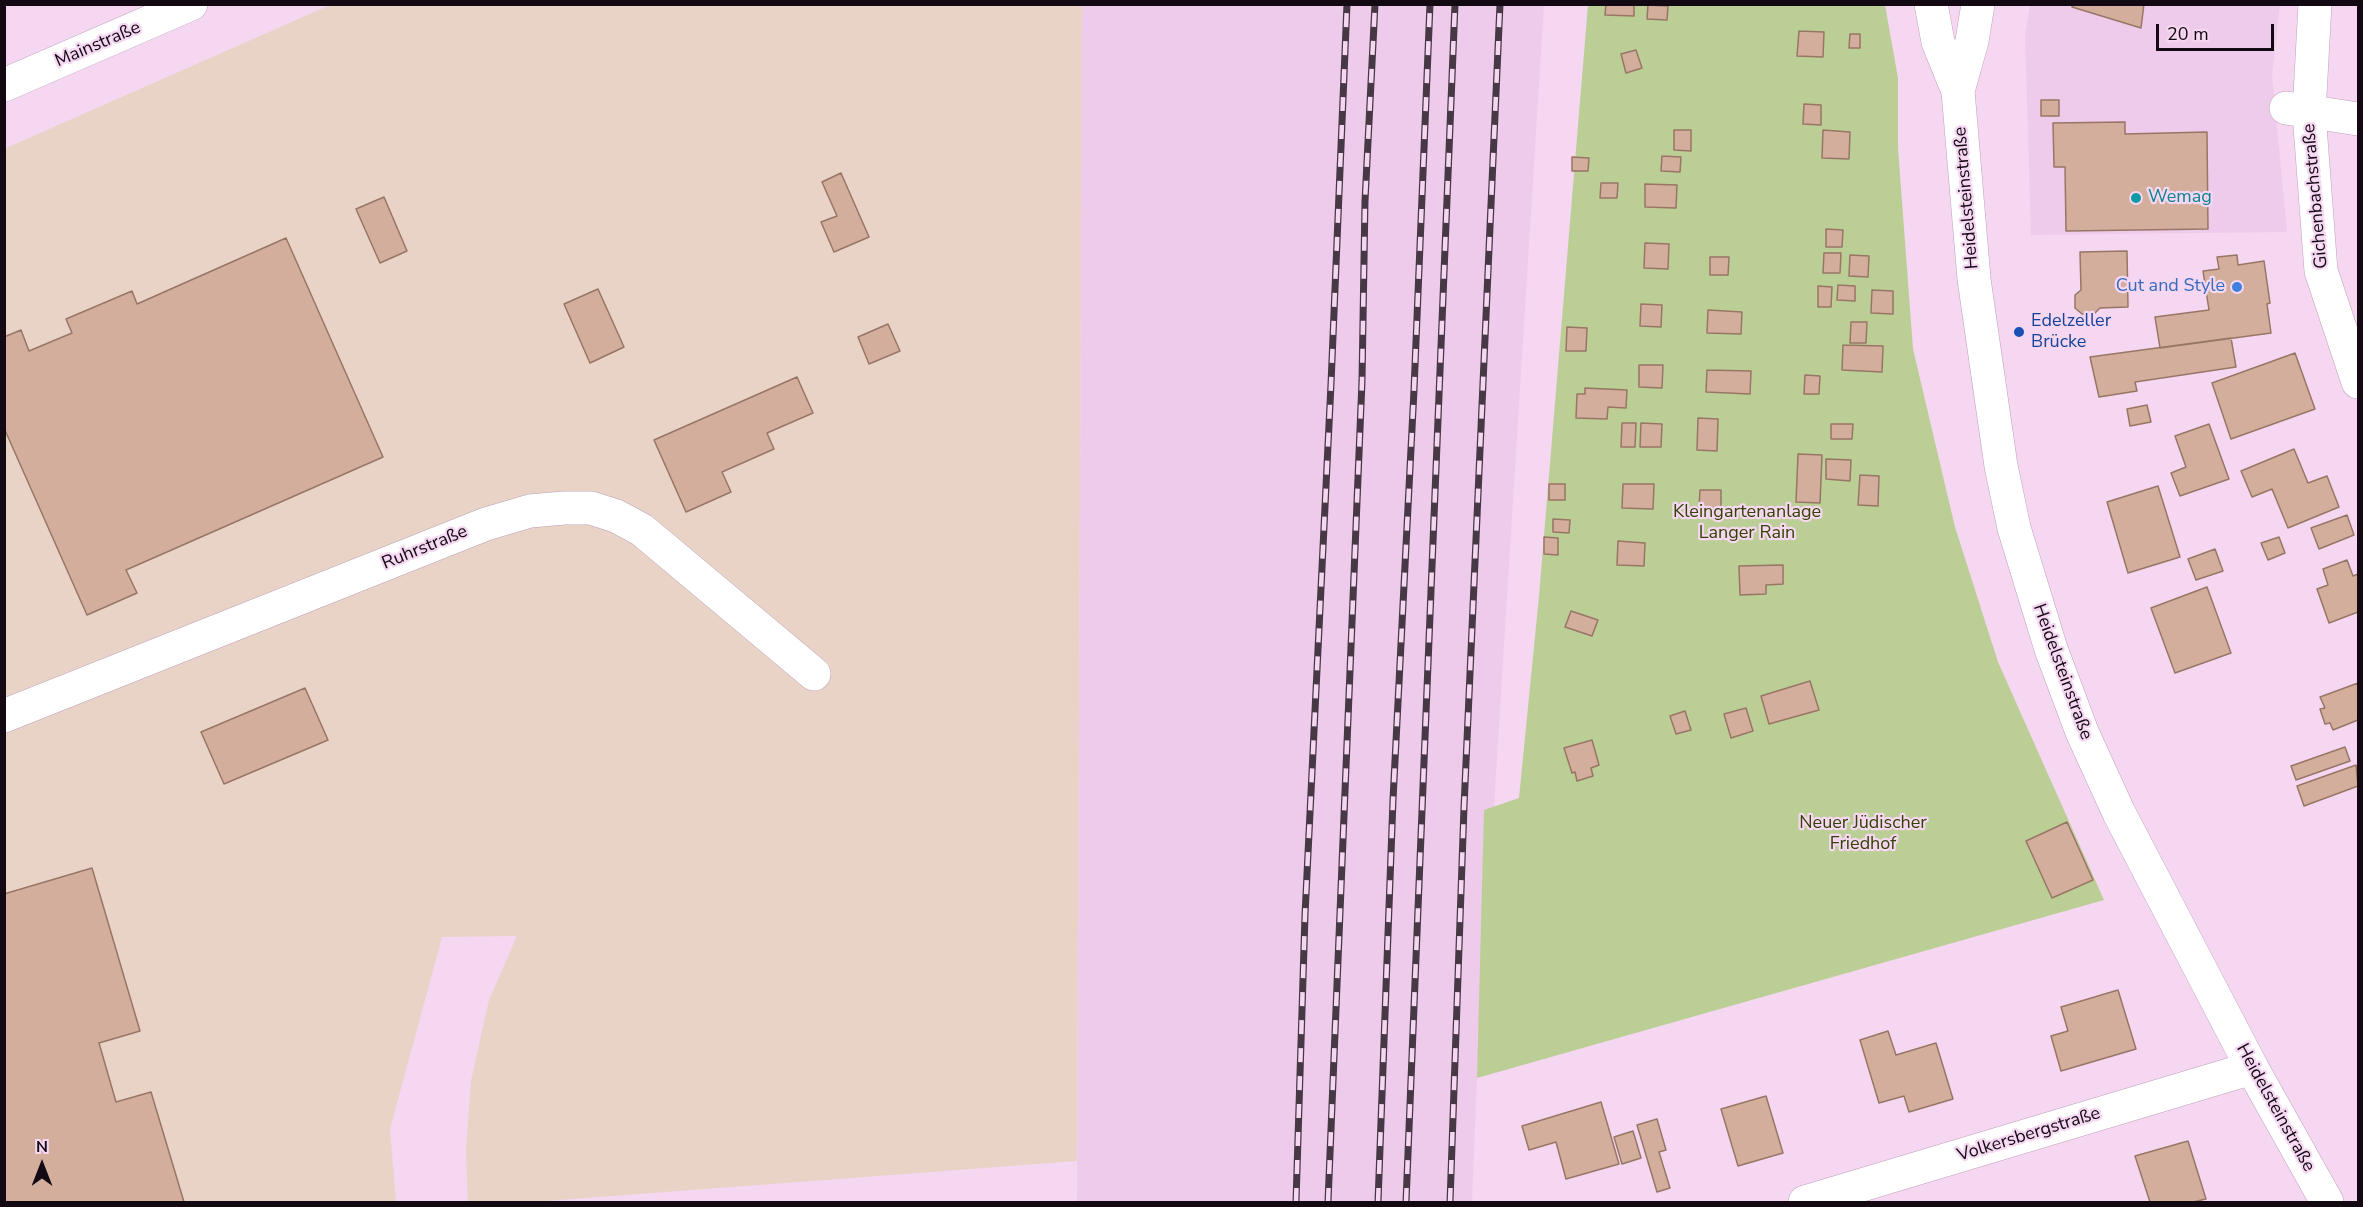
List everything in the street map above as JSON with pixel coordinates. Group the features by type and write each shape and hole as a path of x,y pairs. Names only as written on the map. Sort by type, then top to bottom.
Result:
{"street":[{"name":"Mainstraße","path":"4,85 191,4"},
{"name":"Heidelsteinstraße","path":"1931,4 1938,42 1958,91 1968,219 1980,328 2000,454 2014,528 2051,649 2082,732 2124,824 2252,1068 2327,1203"},
{"name":"Heidelsteinstraße","path":"1958,91 1978,4"},
{"name":"Gichenbachstraße","path":"2315,4 2298,111 2321,271 2358,382"},
{"path":"2298,111 2358,119"},
{"name":"Ruhrstraße","path":"4,716 486,524 530,511 564,508 591,508 616,516 642,530 814,674"},
{"name":"Volkersbergstraße","path":"1805,1203 2252,1068"}],"shaded area":[{"path":"330,5 1082,5 1077,1161 533,1202 468,1202 466,1150 471,1081 489,1000 517,936 442,937 390,1129 396,1202 5,1202 4,149"},
{"path":"1082,5 1544,5 1477,1078 1472,1202 1077,1202"},
{"path":"2030,5 2280,5 2272,75 2287,232 2031,235 2025,36"}],"green space":[{"name":"Kleingartenanlage Langer Rain","path":"1588,5 1885,5 1898,78 1898,148 1913,349 1955,527 1998,662 2104,900 1477,1078 1484,810 1519,798 1539,596"}],"building":[{"path":"1606,4 1634,4 1634,16 1605,15"},
{"path":"2072,4 2144,4 2141,28 2072,7"},
{"path":"1648,5 1668,6 1667,20 1647,19"},
{"path":"1799,31 1824,32 1823,57 1797,56"},
{"path":"1850,34 1860,34 1860,48 1849,48"},
{"path":"1636,50 1642,68 1626,73 1621,54"},
{"path":"2041,100 2059,100 2059,116 2041,116"},
{"path":"1804,104 1821,105 1821,125 1803,124"},
{"name":"Wemag","path":"2125,122 2125,134 2207,132 2208,229 2066,231 2065,167 2054,167 2053,123"},
{"path":"1674,130 1691,130 1691,151 1674,150"},
{"path":"1823,130 1850,132 1849,159 1822,158"},
{"path":"1662,156 1681,157 1680,172 1661,171"},
{"path":"1572,157 1589,158 1588,171 1572,171"},
{"path":"841,173 869,237 834,252 821,222 837,216 822,182"},
{"path":"1601,183 1618,183 1617,198 1600,198"},
{"path":"1645,184 1677,185 1676,208 1645,207"},
{"path":"384,197 407,251 380,263 356,209"},
{"path":"1826,229 1843,230 1842,247 1826,247"},
{"path":"286,238 383,457 126,570 137,593 87,615 4,428 4,337 21,330 29,351 72,333 66,319 132,291 137,304"},
{"path":"1645,243 1669,244 1668,269 1644,268"},
{"path":"2127,251 2128,307 2100,308 2094,314 2082,314 2075,308 2075,295 2081,290 2080,252"},
{"path":"1824,253 1841,253 1840,273 1823,273"},
{"path":"1850,255 1869,256 1868,277 1849,276"},
{"name":"Cut and Style","path":"2237,255 2238,265 2264,261 2270,303 2267,304 2271,333 2160,348 2155,317 2209,310 2203,271 2219,269 2217,257"},
{"path":"1710,257 1729,257 1728,275 1710,275"},
{"path":"1838,285 1855,286 1855,301 1837,300"},
{"path":"1818,286 1832,287 1831,307 1818,307"},
{"path":"598,289 624,347 590,363 564,304"},
{"path":"1872,290 1893,291 1893,314 1871,313"},
{"path":"1641,304 1662,305 1661,327 1640,326"},
{"path":"1708,310 1742,312 1741,334 1707,333"},
{"path":"1851,322 1867,322 1866,343 1850,343"},
{"path":"888,324 900,351 869,364 858,337"},
{"path":"1567,327 1587,328 1586,351 1566,351"},
{"path":"2231,338 2236,367 2135,382 2137,391 2099,397 2090,357"},
{"path":"1843,345 1883,346 1882,372 1842,370"},
{"path":"2295,353 2315,409 2231,439 2212,383"},
{"path":"1639,365 1663,365 1662,388 1639,387"},
{"path":"1707,370 1751,371 1750,394 1706,392"},
{"path":"1805,375 1820,376 1819,394 1804,394"},
{"path":"797,377 813,413 767,433 774,449 722,472 731,492 686,512 654,440"},
{"path":"1585,388 1627,390 1626,408 1608,407 1607,419 1576,418 1577,394 1585,394"},
{"path":"2147,405 2151,422 2130,426 2127,409"},
{"path":"1698,418 1718,419 1717,451 1697,450"},
{"path":"1622,423 1636,423 1635,447 1621,447"},
{"path":"1641,423 1662,424 1661,447 1640,447"},
{"path":"1831,424 1853,424 1852,439 1831,439"},
{"path":"2209,424 2229,479 2180,496 2171,473 2186,467 2175,436"},
{"path":"2294,449 2308,483 2327,476 2339,507 2288,528 2272,489 2252,497 2241,471"},
{"path":"1798,454 1822,455 1820,503 1796,502"},
{"path":"1826,459 1851,460 1850,481 1826,479"},
{"path":"1860,475 1879,476 1878,506 1858,505"},
{"path":"1549,484 1565,484 1565,500 1549,500"},
{"path":"1623,484 1654,484 1653,509 1622,508"},
{"path":"2158,486 2180,557 2128,573 2107,502"},
{"path":"1700,490 1721,490 1721,509 1699,508"},
{"path":"2347,515 2354,535 2319,549 2311,528"},
{"path":"1553,519 1570,520 1569,533 1553,532"},
{"path":"1544,537 1558,538 1558,555 1544,554"},
{"path":"2279,537 2285,553 2268,560 2261,543"},
{"path":"1618,541 1645,543 1644,566 1617,565"},
{"path":"2215,549 2223,571 2196,580 2188,559"},
{"path":"2347,560 2353,576 2358,574 2358,612 2329,623 2317,589 2328,585 2323,569"},
{"path":"1783,565 1783,584 1766,585 1766,594 1740,595 1739,566"},
{"path":"2207,587 2231,653 2175,673 2151,608"},
{"path":"1571,611 1598,620 1592,636 1565,627"},
{"path":"1810,681 1819,710 1769,724 1761,696"},
{"path":"2358,683 2358,720 2333,730 2330,723 2325,724 2320,709 2325,708 2320,697"},
{"path":"305,688 328,740 224,784 201,732"},
{"path":"1746,708 1753,731 1731,738 1724,714"},
{"path":"1685,711 1691,730 1676,734 1670,716"},
{"path":"1592,740 1599,765 1591,768 1593,776 1577,781 1564,748"},
{"path":"2345,747 2350,761 2296,780 2291,766"},
{"path":"2356,765 2358,786 2304,806 2297,786"},
{"path":"2067,822 2093,880 2052,898 2026,841"},
{"path":"92,868 140,1031 99,1043 116,1102 151,1092 184,1202 4,1202 4,894"},
{"path":"2118,990 2136,1049 2061,1071 2051,1036 2068,1031 2061,1007"},
{"path":"1888,1031 1896,1055 1936,1043 1953,1099 1909,1112 1904,1096 1879,1103 1860,1040"},
{"path":"1766,1096 1783,1153 1738,1166 1721,1109"},
{"path":"1601,1102 1619,1164 1566,1179 1556,1142 1529,1150 1522,1126"},
{"path":"1657,1119 1666,1150 1659,1152 1670,1188 1657,1192 1637,1125"},
{"path":"1633,1131 1641,1158 1622,1164 1614,1137"},
{"path":"2188,1141 2206,1199 2193,1202 2150,1202 2135,1156"}],"railway":[{"path":"1296,1202 1305,915 1347,4"},
{"path":"1328,1202 1362,381 1365,201 1375,4"},
{"path":"1378,1202 1393,800 1414,390 1430,4"},
{"path":"1406,1202 1455,4"},
{"path":"1450,1202 1464,807 1500,4"}],"place":[{"name":"Wemag","path":"2136,198"},
{"name":"Cut and Style","path":"2237,287"},
{"name":"Edelzeller Brücke","path":"2019,332"}],"park label":[{"name":"Neuer Jüdischer Friedhof","path":"1863,834"}]}
